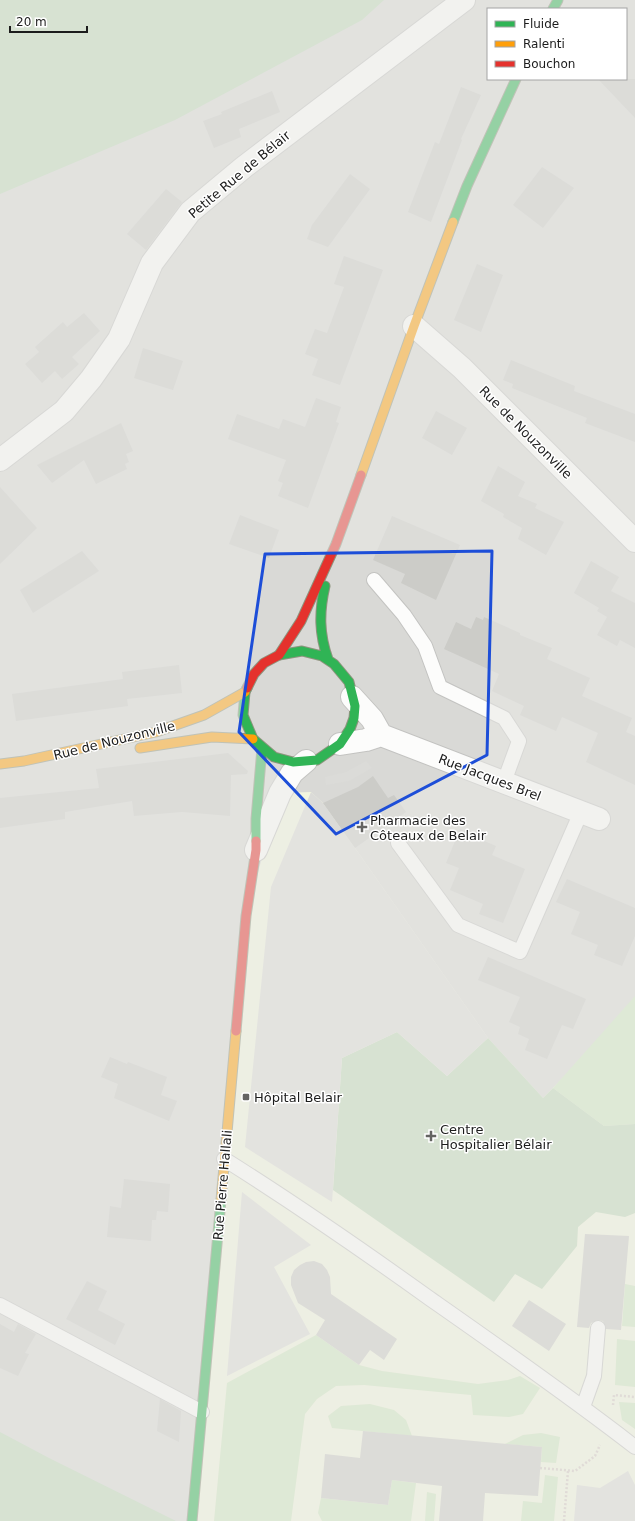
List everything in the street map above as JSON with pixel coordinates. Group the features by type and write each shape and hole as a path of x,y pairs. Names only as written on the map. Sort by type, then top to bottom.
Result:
{"main road":[{"path":"328,659 322,642 320,627 321,599 336,544 414,326 467,186 516,80"},
{"path":"279,655 301,621 336,544"},
{"path":"302,651 328,659 349,682 355,706 354,718 350,728 340,744 317,760 293,762 274,757 253,739 243,715 245,692 254,674 264,663 279,655 302,651"},
{"name":"Rue de Nouzonville","path":"0,764 24,761 156,732 204,715 245,692"},
{"path":"129,750 212,738 253,739"},
{"name":"Rue Pierre Hallali","path":"192,1521 246,916 256,850 256,819 262,748"},
{"path":"24,761 76,759"}],"street":[{"name":"Petite Rue de Bélair","path":"0,460 64,411 91,379 119,339 152,263 190,212 244,167 464,0"},
{"name":"Rue de Nouzonville","path":"414,326 462,368 635,540"},
{"path":"340,744 366,740 380,735 372,719 352,697"},
{"name":"Rue Jacques Brel","path":"380,735 590,815"},
{"name":"Rue Pierre Hallali","path":"256,850 280,793 292,773 306,761"}],"lane":[{"path":"374,580 404,615 425,646 440,687 504,718 519,741 504,782"},
{"path":"398,843 458,925 520,952 590,815"},
{"path":"224,1159 328,1227 583,1407 635,1447"},
{"path":"0,1305 202,1412"},
{"path":"583,1407 594,1376 598,1328"}],"path":[{"path":"540,1468 574,1471 595,1456 609,1427"},
{"path":"564,1521 568,1471"}],"highlighted area":[{"path":"492,551 487,755 336,834 239,732 265,554"}],"shaded area":[{"path":"0,0 635,0 635,1521 0,1521"},
{"path":"0,0 384,0 362,20 175,120 0,194"},
{"path":"366,761 372,768 349,781 326,785 325,777 346,772"},
{"name":"Centre Hospitalier Bélair","path":"311,792 323,803 488,1038 543,1098 635,1004 635,1521 194,1521 246,916 280,793"},
{"path":"311,792 323,803 488,1038 447,1076 397,1032 342,1058 332,1202 245,1147 271,887"},
{"path":"397,1032 447,1076 488,1038 543,1098 553,1088 604,1126 635,1124 635,1213 625,1217 596,1212 578,1227 577,1246 542,1289 515,1274 494,1302 333,1190 342,1058"},
{"path":"242,1192 311,1245 274,1267 310,1334 227,1376"},
{"path":"0,1432 49,1458 176,1521 0,1521"},
{"path":"628,1471 635,1485 635,1521 574,1521 577,1485 600,1488"}],"green space":[{"path":"635,996 635,1124 604,1126 553,1088"},
{"path":"625,1284 635,1286 635,1327 622,1326"},
{"path":"316,1335 359,1365 382,1371 478,1384 508,1380 520,1376 540,1388 523,1414 509,1417 473,1415 471,1395 364,1385 336,1386 317,1399 305,1414 291,1521 214,1521 227,1383"},
{"path":"617,1339 635,1341 635,1387 615,1385"},
{"path":"619,1402 635,1403 635,1429 622,1420"},
{"path":"370,1404 394,1410 406,1420 412,1436 332,1428 328,1416 341,1406"},
{"path":"541,1433 560,1437 556,1463 541,1462 542,1447 505,1444 523,1435"},
{"path":"545,1475 558,1477 554,1521 521,1521 523,1501 542,1503"},
{"path":"392,1480 416,1483 411,1521 322,1521 318,1513 321,1498 388,1505"},
{"path":"427,1492 436,1494 434,1521 425,1521"}],"building":[{"path":"635,79 635,118 599,80"},
{"path":"461,87 481,95 461,139 462,140 431,222 408,212 435,142 439,144"},
{"path":"272,91 280,112 239,129 241,137 214,148 203,121"},
{"path":"542,167 574,188 543,228 513,205"},
{"path":"350,174 370,189 328,247 307,239 312,225"},
{"path":"166,189 182,202 146,250 127,234"},
{"path":"344,256 383,270 340,385 312,375 318,359 305,354 315,329 327,333 344,287 334,284"},
{"path":"477,264 503,275 481,332 454,320"},
{"path":"84,313 100,331 72,357 79,364 62,379 55,371 42,383 25,364 39,352 35,347 63,322 67,327"},
{"path":"143,348 183,361 173,390 134,378"},
{"path":"511,360 575,386 574,391 635,414 635,442 585,423 587,418 512,388 513,384 503,380"},
{"path":"316,398 341,407 336,422 339,423 308,508 278,496 283,483 278,481 286,460 228,439 237,414 279,429 283,419 305,427"},
{"path":"436,411 467,428 452,455 422,438"},
{"path":"121,423 133,451 126,454 129,462 125,464 127,469 96,484 84,460 52,483 37,465"},
{"path":"498,466 525,482 518,496 537,504 535,508 564,522 546,555 518,539 522,528 503,517 504,514 481,501"},
{"path":"0,487 37,528 0,564"},
{"path":"240,515 279,530 269,558 229,544"},
{"path":"392,516 460,545 436,600 401,583 405,574 373,560"},
{"path":"82,551 99,571 33,613 20,590"},
{"path":"591,561 619,577 611,591 635,603 635,648 620,640 617,646 597,635 607,617 597,611 599,608 574,593"},
{"path":"476,617 483,620 484,617 520,633 520,635 552,648 547,659 590,678 582,696 632,718 626,732 635,736 635,785 586,762 598,733 562,717 556,731 520,715 524,706 492,691 499,674 444,649 456,622 471,629"},
{"path":"179,665 182,693 127,699 128,706 16,721 12,694 123,679 122,672"},
{"path":"228,753 248,771 247,774 231,775 230,816 182,812 134,816 132,801 65,812 65,819 0,828 0,798 99,788 96,769"},
{"name":"Pharmacie des Côteaux de Belair","path":"373,776 388,798 394,795 406,812 355,848 323,803 358,787"},
{"path":"460,829 482,838 482,840 496,846 492,855 525,869 503,923 479,914 483,904 450,890 459,868 446,863"},
{"path":"567,879 635,908 635,936 622,966 594,955 598,945 571,934 580,912 556,902"},
{"path":"488,957 586,999 573,1029 562,1025 547,1059 525,1050 529,1039 518,1034 520,1027 509,1022 520,997 478,980"},
{"path":"110,1057 127,1064 128,1062 167,1077 161,1095 177,1101 169,1121 114,1098 118,1084 101,1077"},
{"path":"124,1179 170,1184 168,1212 157,1211 156,1220 152,1220 151,1241 107,1237 110,1206 121,1208"},
{"path":"585,1234 629,1236 621,1330 606,1329 603,1321 598,1320 591,1323 589,1328 577,1327"},
{"path":"314,1261 322,1264 327,1270 330,1277 331,1294 397,1339 384,1360 370,1350 359,1365 316,1335 325,1320 298,1303 291,1285 291,1277 294,1270 306,1262"},
{"path":"87,1281 107,1291 98,1310 125,1324 115,1345 66,1319"},
{"path":"529,1300 566,1324 549,1351 512,1326"},
{"path":"0,1324 14,1332 18,1324 36,1334 25,1353 29,1354 18,1376 0,1368"},
{"path":"160,1399 181,1411 179,1442 157,1431"},
{"path":"363,1431 542,1447 538,1496 485,1493 483,1521 439,1521 442,1486 392,1480 388,1505 321,1498 325,1454 360,1458"}],"traffic: fast":[{"path":"554,8 558,0"},
{"path":"453,222 467,186 516,80"},
{"path":"325,586 321,623 323,641 328,659"},
{"path":"247,688 245,692 243,715 253,739 274,757 293,762 317,760 340,744 350,729 354,718 355,706 349,682 334,664 322,656 302,651 279,655"},
{"path":"256,841 256,819 262,748"},
{"path":"192,1521 221,1200"}],"traffic: slow":[{"path":"361,475 453,222"},
{"path":"0,764 24,761 156,732 204,715 245,692"},
{"path":"140,748 212,737 253,739"},
{"path":"221,1200 236,1031"}],"traffic: jam":[{"path":"247,688 254,674 264,663 279,655 301,621 336,544 361,475"},
{"path":"236,1031 246,916 256,841"}],"place":[{"name":"Pharmacie des Côteaux de Belair","path":"362,827"},
{"name":"Hôpital Belair","path":"246,1097"},
{"name":"Centre Hospitalier Bélair","path":"431,1136"}]}
